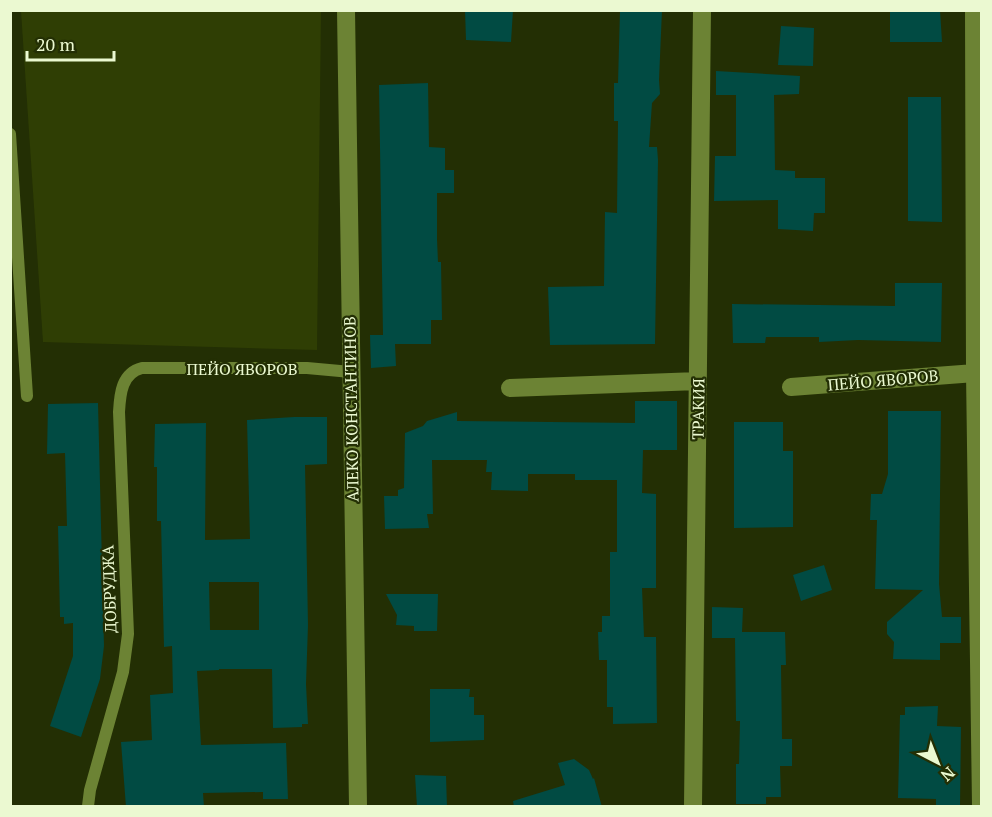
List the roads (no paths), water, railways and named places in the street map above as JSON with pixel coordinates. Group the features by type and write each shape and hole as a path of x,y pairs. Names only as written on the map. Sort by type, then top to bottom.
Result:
{"street":[{"name":"АЛЕКО КОНСТАНТИНОВ","path":"346,10 358,807"},
{"name":"ТРАКИЯ","path":"693,807 702,10"},
{"path":"974,10 975,373 981,807"},
{"name":"ПЕЙО ЯВОРОВ","path":"791,387 975,373"},
{"path":"510,388 698,381"}],"lane":[{"path":"10,134 27,396"},
{"name":"ПЕЙО ЯВОРОВ","path":"134,370 142,368 307,368 351,372"},
{"name":"ДОБРУДЖА","path":"88,807 93,779 123,672 128,634 119,412 120,395 125,379 134,370"}]}
